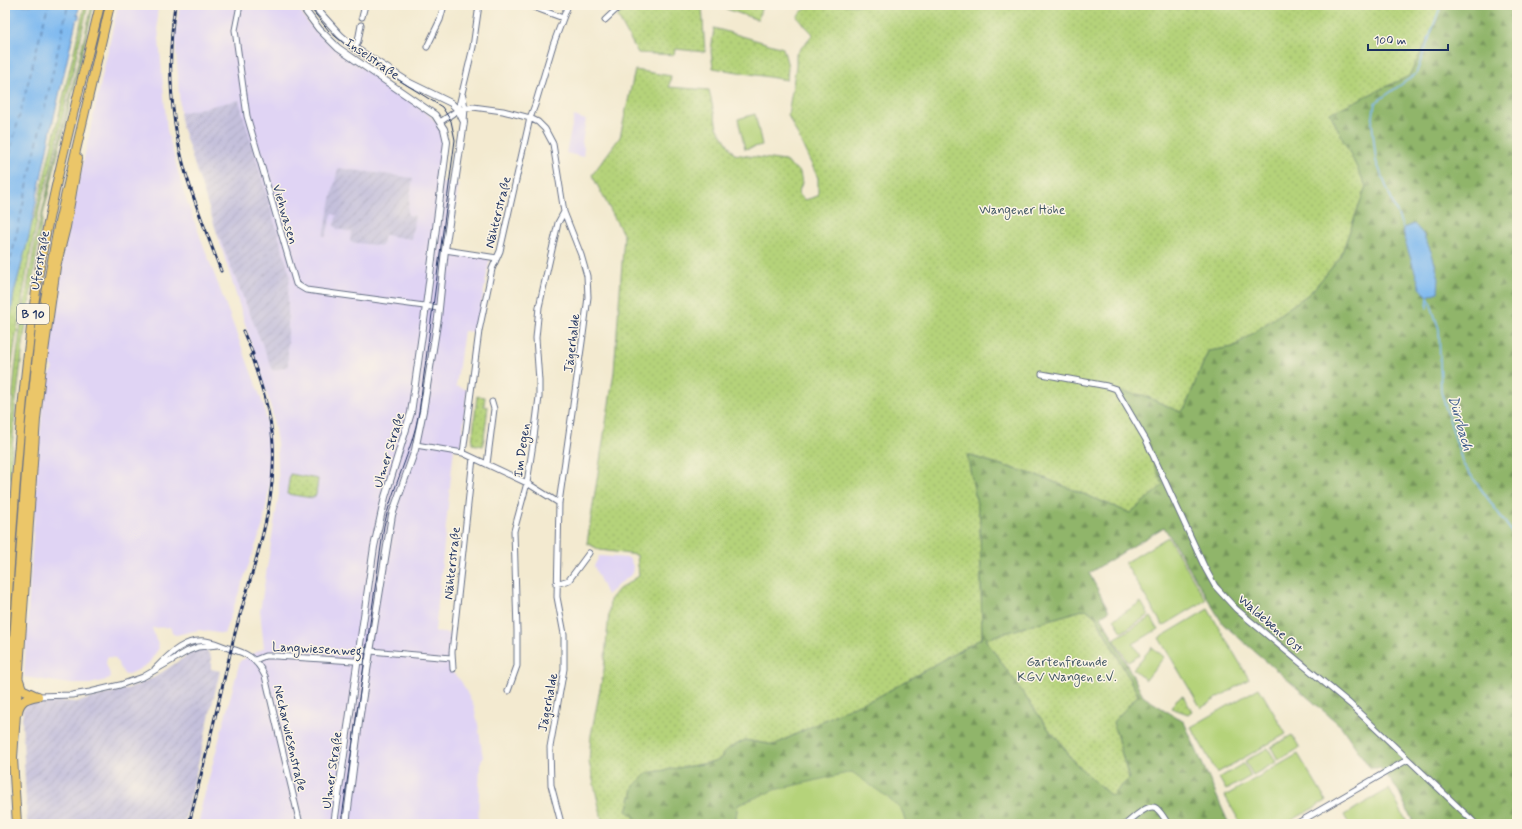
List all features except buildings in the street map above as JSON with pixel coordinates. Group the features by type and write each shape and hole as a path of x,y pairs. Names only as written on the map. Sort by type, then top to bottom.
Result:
{"highway":[{"name":"Uferstraße","path":"5,638 8,569 25,383 35,297 47,228 100,5"},
{"name":"Uferstraße","path":"5,764 34,374 40,327 56,234 110,5"},
{"path":"17,824 13,766 14,725 35,434 42,366 57,261 66,227 79,154 77,142"},
{"path":"18,675 22,689 38,696"},
{"path":"14,725 20,703 29,698 38,696"}],"street":[{"name":"Viehwasen","path":"240,5 235,30 247,116 294,281 306,290 439,308"},
{"name":"Inselstraße","path":"301,5 319,29 338,48 432,113 440,122"},
{"name":"Inselstraße","path":"313,5 335,31 355,48 410,83 450,103 458,110"},
{"path":"362,17 365,5"},
{"path":"427,47 440,20 444,5"},
{"name":"Ulmer Straße","path":"458,110 473,47 480,5"},
{"path":"528,5 563,18"},
{"name":"Nähterstraße","path":"463,453 479,331 492,269 500,251 530,118 553,45 568,5"},
{"path":"605,20 621,5"},
{"path":"355,48 361,25"},
{"name":"Ulmer Straße","path":"346,824 360,714 392,515 416,445 423,411 439,308 445,250 464,122 465,108 463,92"},
{"path":"440,122 458,110 472,106 530,118"},
{"path":"458,110 464,122"},
{"name":"Jägerhalde","path":"530,118 538,122 545,129 553,144 564,212 582,255 587,276 588,297 559,503 556,597 564,634 564,669 550,747 551,785 561,823"},
{"name":"Ulmer Straße","path":"334,824 374,547 385,497 411,414 447,148 446,134 440,122"},
{"name":"Im Degen","path":"508,691 517,666 514,531 527,483 538,397 539,381 536,338 539,307 558,223 564,212"},
{"path":"445,250 497,258"},
{"name":"Waldebene Ost","path":"1042,374 1116,389 1151,450 1205,568 1224,597 1256,626 1345,700 1476,824"},
{"path":"487,464 494,409 492,402"},
{"path":"416,445 463,453 527,483 559,503"},
{"name":"Nähterstraße","path":"453,669 451,658 473,458"},
{"path":"556,584 569,580 589,553"},
{"name":"Langwiesenweg","path":"38,696 90,692 133,681 198,647 219,645 243,653 255,660 265,656 276,656 369,662"},
{"name":"Langwiesenweg","path":"359,650 451,658"},
{"name":"Neckarwiesenstraße","path":"255,660 265,676 300,824"},
{"path":"1296,824 1407,760"},
{"path":"1126,824 1143,810 1150,807 1157,809 1168,824"}],"shaded area":[{"path":"118,5 158,6 157,16 167,130 184,194 264,406 270,442 270,481 263,525 224,634 199,630 176,635 173,634 170,627 152,628 159,648 149,663 126,675 115,658 107,657 106,664 111,677 110,679 90,684 72,684 24,677 38,457 45,383 53,370 49,355 63,253"},
{"path":"180,5 296,5 308,23 334,48 428,114 437,123 442,133 444,143 439,181 459,184 449,251 490,258 476,332 464,331 456,386 467,390 461,448 454,447 435,632 451,634 449,650 451,671 461,681 474,707 478,724 483,758 480,764 478,824 198,824 240,661 264,648 260,611 279,494 277,443 272,411 181,123 175,35"},
{"path":"239,100 290,275 288,294 288,366 273,371 216,230 181,123 180,113"},
{"path":"574,116 586,120 582,142 584,148 583,157 566,153"},
{"path":"338,168 413,178 408,207 408,215 415,216 411,239 384,235 382,246 350,242 351,232 337,229 334,225 337,215 332,214 326,236 323,236"},
{"path":"599,556 629,558 633,566 632,574 607,595 594,566"},
{"path":"206,648 211,658 211,669 220,671 184,824 27,824 22,719 23,710 28,703 39,700 77,702 133,687 155,677 192,652 198,649"}],"green space":[{"path":"85,5 88,5 51,168 41,201 28,265 11,367 5,439 5,352 14,293 32,222 34,220"},
{"path":"92,5 94,5 43,215 37,252 15,410 5,545 5,478 21,323 36,237"},
{"path":"628,5 702,5 705,52 675,49 674,55 638,53 618,17"},
{"path":"715,5 762,5 758,20"},
{"name":"Wangener Höhe","path":"821,5 1444,5 1442,12 1409,76 1331,113 1366,186 1340,258 1310,293 1233,347 1208,351 1185,408 1180,412 1143,395 1141,436 1164,485 1130,513 1042,477 968,455 980,519 982,638 876,698 851,707 774,745 745,740 726,750 720,759 715,762 647,773 634,786 627,811 643,824 603,824 589,762 591,735 604,669 610,600 619,589 639,576 637,555 600,550 587,543 614,372 624,236 592,175 620,137 635,70 671,76 669,87 709,90 717,127 734,154 785,161 800,172 802,183 798,194 805,200 818,196 818,178 788,115 796,66 796,54 813,34 797,17 802,11 808,8"},
{"path":"1444,5 1517,5 1517,824 1414,824 1397,788 1380,768 1370,768 1341,726 1223,624 1164,527 1089,573 1109,611 1101,616 1144,697 1184,722 1229,824 906,824 902,811 754,799 738,805 736,818 740,824 643,824 627,811 634,786 647,773 715,762 720,759 726,750 745,740 774,745 851,707 876,698 982,638 980,519 967,455 1042,477 1130,513 1163,485 1141,436 1115,391 1143,395 1180,412 1185,408 1208,351 1233,347 1310,293 1340,258 1366,186 1330,113 1409,76 1442,12","holes":["1086,609 1096,617 1138,695 1113,722 1129,779 1111,796 1074,762 1057,738 1052,734 985,639"]},
{"path":"714,28 783,48 788,66 787,80 713,68 711,51"},
{"path":"755,114 762,145 745,149 738,119"},
{"path":"477,396 485,397 484,406 488,407 483,446 472,444"},
{"path":"290,474 318,479 316,495 312,498 287,494"},
{"path":"1168,537 1206,600 1163,626 1125,563"},
{"path":"1141,602 1149,615 1122,632 1114,619"},
{"name":"Gartenfreunde KGV Wangen e.V.","path":"1086,609 1096,617 1138,695 1113,722 1129,779 1111,796 1074,762 1057,738 1052,734 985,639"},
{"path":"1208,609 1249,679 1201,708 1159,638"},
{"path":"1151,617 1158,629 1133,644 1140,655 1128,662 1114,639"},
{"path":"1152,647 1164,657 1146,680 1133,669"},
{"path":"1259,688 1286,734 1217,773 1191,727"},
{"path":"1183,696 1192,711 1188,714 1171,708 1177,699"},
{"path":"1292,735 1300,748 1278,760 1271,747"},
{"path":"1268,748 1276,762 1253,775 1245,761"},
{"path":"1298,754 1326,801 1285,824 1241,824 1225,796"},
{"path":"1244,763 1251,776 1226,790 1219,778"},
{"path":"852,772 890,799 902,811 906,824 740,824 736,818 738,805 774,790"},
{"path":"1389,789 1408,824 1349,824 1344,815"}],"water":[{"path":"5,5 80,5 77,15 79,14 79,18 77,19 75,26 29,236 14,293 5,352"},
{"path":"1414,224 1423,234 1432,254 1439,278 1438,292 1428,296 1421,290 1405,241 1403,228"}],"waterway":[{"name":"Dürrbach","path":"1403,228 1376,161 1372,123 1375,103 1416,74 1441,5"},
{"name":"Dürrbach","path":"1428,296 1439,329 1441,392 1463,464 1517,539"},
{"name":"Dürrbach","path":"1427,308 1428,298"}],"ferry route":[{"path":"5,172 48,5"},
{"path":"5,285 68,5"}],"tram line":[{"path":"308,5 329,31 354,52 442,107 451,121 455,140 419,412 412,441 392,497 384,526 341,824"}],"railway":[{"path":"175,5 171,47 171,69 173,111 176,132 186,174 221,271"},
{"path":"243,331 253,354"},
{"path":"189,824 233,641 260,544 271,494 273,469 272,432 265,399 251,355"}]}
